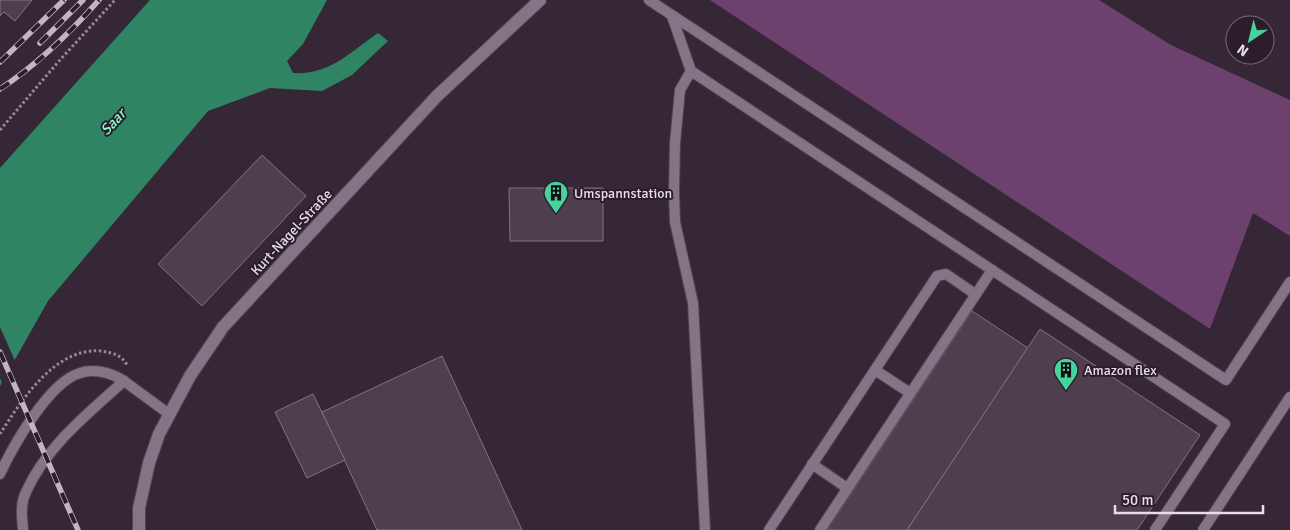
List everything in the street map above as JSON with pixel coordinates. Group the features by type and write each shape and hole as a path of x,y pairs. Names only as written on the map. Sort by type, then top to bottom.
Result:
{"street":[{"name":"Kurt-Nagel-Straße","path":"139,530 140,508 149,463 159,434 190,376 223,327 437,96 540,0"}],"lane":[{"path":"649,0 1226,380 1290,282"},
{"path":"672,16 691,72 1225,424 1155,530"},
{"path":"691,72 680,90 675,143 674,192 675,222 693,303 705,530"},
{"path":"820,530 992,270"},
{"path":"769,530 937,276 946,274 975,294"},
{"path":"875,370 910,393"},
{"path":"0,474 27,424 63,382 80,372 96,371 118,378 169,414"},
{"path":"23,530 21,510 25,493 40,468 54,448 124,381"},
{"path":"1203,530 1290,397"},
{"path":"812,464 847,488"}],"path":[{"path":"0,130 59,60 115,0"}],"shaded area":[{"path":"710,0 1099,0 1171,45 1290,100 1290,236 1253,213 1210,329"}],"water":[{"name":"Saar","path":"150,0 327,0 303,44 287,61 293,73 306,73 329,66 378,33 388,41 352,75 322,91 270,88 208,111 48,301 0,386 0,168"}],"pier":[{"path":"0,327 16,363 3,386 0,378"}],"building":[{"path":"0,0 32,0 15,21 4,12 0,16"},
{"path":"262,155 306,196 202,306 158,264"},
{"name":"Umspannstation","path":"509,188 603,188 603,241 510,241"},
{"path":"972,311 1028,348 907,530 827,530"},
{"name":"Amazon flex","path":"1040,329 1200,435 1137,530 907,530"},
{"path":"442,356 522,530 377,530 322,412"},
{"path":"313,394 345,460 307,478 275,412"}],"railway":[{"path":"0,62 64,0"},
{"path":"40,43 83,0"},
{"path":"0,89 52,48 99,0"},
{"path":"0,352 78,530"}],"place":[{"name":"Umspannstation","path":"556,214"},
{"name":"Amazon flex","path":"1066,391"}]}
